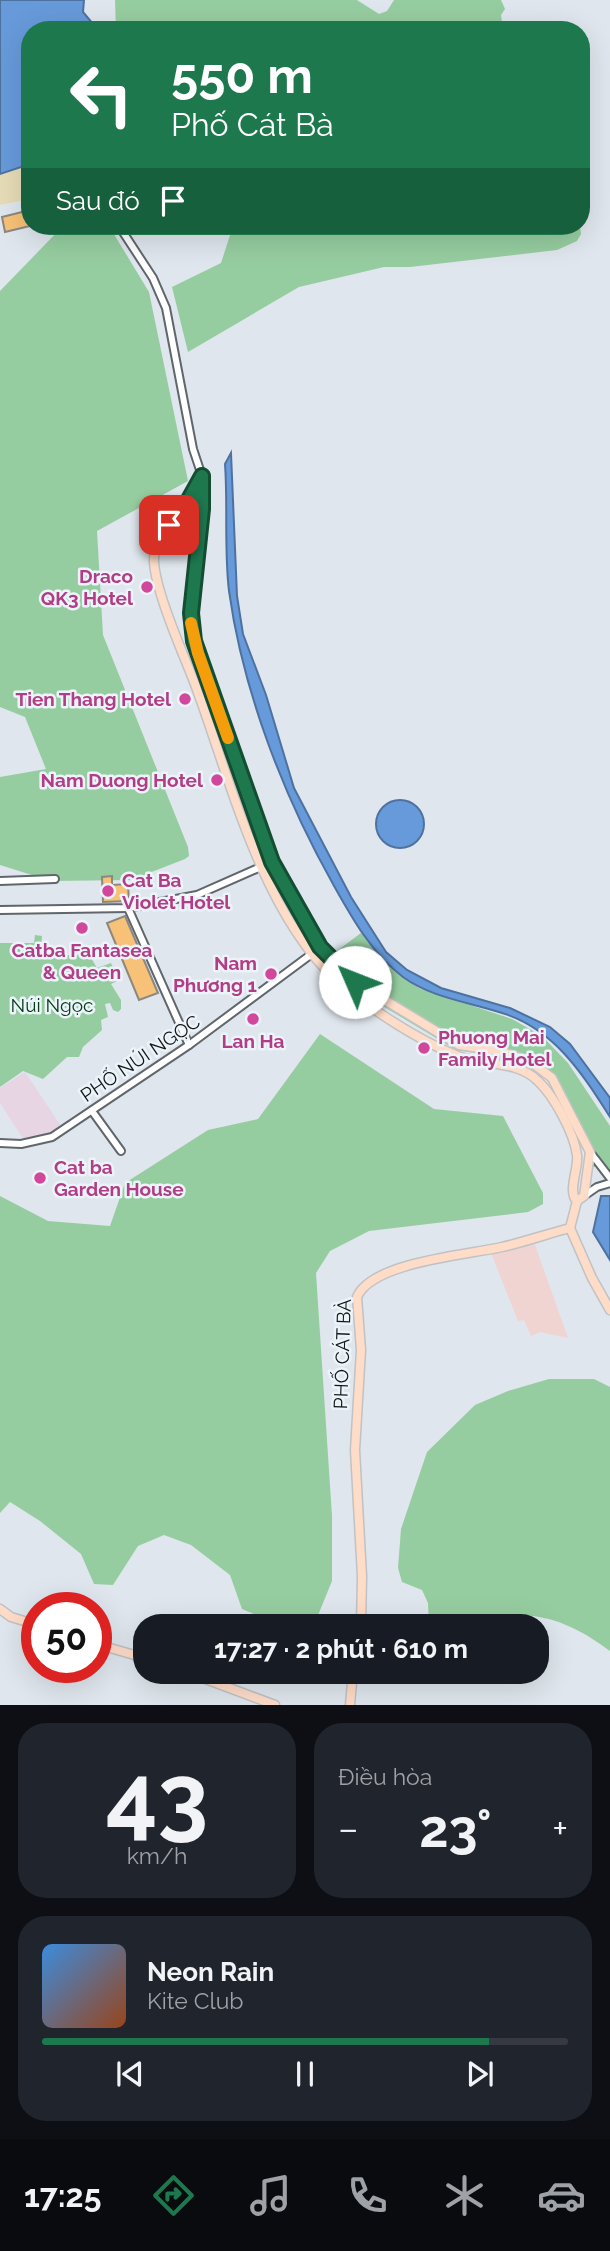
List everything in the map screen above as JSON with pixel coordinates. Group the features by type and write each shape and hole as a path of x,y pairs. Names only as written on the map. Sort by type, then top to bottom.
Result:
{"main road":[{"path":"202,476 202,509 194,572 191,629 272,862 320,947 355,982 459,1045 500,1051 531,1062 552,1079 581,1130 590,1152 570,1228 592,1278 610,1310"},
{"path":"202,476 187,503 159,536 154,561 170,618 261,867 311,954 349,991 419,1036 459,1056 513,1068 534,1077 550,1094 564,1121 577,1156 573,1194 580,1198"},
{"path":"214,736 226,732"},
{"path":"419,1036 426,1027"},
{"path":"534,1077 541,1069"},
{"path":"577,1156 590,1152"},
{"name":"PHỐ CÁT BÀ","path":"361,1614 362,1563 355,1450 361,1350 357,1297 360,1289 390,1272 425,1262 503,1247 570,1228"},
{"path":"0,1609 21,1620"},
{"path":"112,1649 133,1655"},
{"path":"219,1684 275,1705"},
{"path":"350,1705 352,1684"}],"street":[{"path":"125,235 153,278 166,308 193,449 202,476"},
{"path":"0,910 128,908 197,895 272,862"},
{"path":"0,881 55,879"},
{"path":"128,908 188,1045"},
{"name":"PHỐ NÚI NGỌC","path":"0,1143 21,1144 52,1137 188,1045 320,947"},
{"path":"92,1111 121,1151"},
{"path":"580,1198 610,1181 590,1152"}],"shaded area":[{"path":"25,1072 61,1126 50,1133 24,1140 0,1103 0,1088"},
{"path":"534,1242 568,1338 540,1332 531,1336 524,1320 518,1321 491,1253"}],"green space":[{"path":"115,0 357,0 379,14 387,11 394,0 501,0 505,9 501,15 502,21 116,21"},
{"path":"54,235 114,235 149,292 188,481 97,531 103,635 188,847 189,856 131,880 51,881 0,865 0,777 46,769 25,717 0,707 0,291"},
{"path":"230,235 580,235 577,241 557,250 410,267 384,267 299,287 188,352 172,287 221,263"},
{"path":"361,933 391,969 419,988 512,1019 542,1036 568,1063 610,1126 610,1170 603,1166 593,1167 560,1094 552,1084 549,1070 530,1068 490,1055 456,1050 343,981 326,959"},
{"name":"Núi Ngọc","path":"35,935 42,936 41,948 65,952 67,955 78,955 79,951 87,951 97,968 111,963 119,980 111,984 121,1000 121,1009 118,1012 113,1010 110,1003 105,1004 108,1017 101,1020 102,1030 83,1047 79,1057 67,1057 43,1079 23,1071 0,1087 0,943 34,943"},
{"path":"320,1034 434,1109 503,1116 543,1193 543,1204 528,1212 369,1231 330,1251 316,1273 332,1516 332,1581 318,1614 254,1614 242,1609 230,1575 191,1545 164,1535 138,1546 113,1585 94,1584 81,1554 40,1521 10,1502 0,1513 0,1196 48,1221 110,1226 125,1183 208,1130 258,1119"},
{"path":"549,1379 594,1379 610,1387 610,1651 566,1625 549,1620 549,1614 428,1614 428,1603 422,1590 402,1582 398,1568 401,1529 427,1452 475,1405 508,1391"}],"sand":[{"path":"21,167 21,201 0,205 0,174"}],"water":[{"path":"0,0 84,0 83,12 90,21 21,21 21,167 0,174"},
{"path":"231,453 237,596 243,634 266,695 294,788 351,897 386,952 407,970 441,988 510,1008 550,1027 570,1044 610,1098 610,1117 589,1084 552,1041 520,1020 426,990 403,977 372,946 340,897 282,780 244,667 235,629 228,575 225,464"},
{"path":"400,800 417,807 424,824 417,841 400,848 383,841 376,824 383,807"},
{"path":"601,1196 610,1196 610,1260 593,1232"}],"building":[{"path":"21,212 21,228 5,232 2,217"},
{"path":"112,876 112,885 128,884 129,901 103,902 102,877"},
{"path":"125,916 158,993 139,1000 107,923"}],"slow traffic":[{"path":"191,623 198,653 228,738"}],"place":[{"name":"Draco QK3 Hotel","path":"147,587"},
{"name":"Tien Thang Hotel","path":"185,699"},
{"name":"Nam Duong Hotel","path":"217,780"},
{"name":"Cat Ba Violet Hotel","path":"108,891"},
{"name":"Catba Fantasea & Queen","path":"82,928"},
{"name":"Nam Phương 1","path":"271,974"},
{"name":"Lan Ha","path":"253,1019"},
{"name":"Phuong Mai Family Hotel","path":"424,1048"},
{"name":"Cat ba Garden House","path":"40,1178"}],"route":[{"path":"169,525 194,493 202,476 202,509 191,613 194,641 272,862 320,947 355,982"}]}
